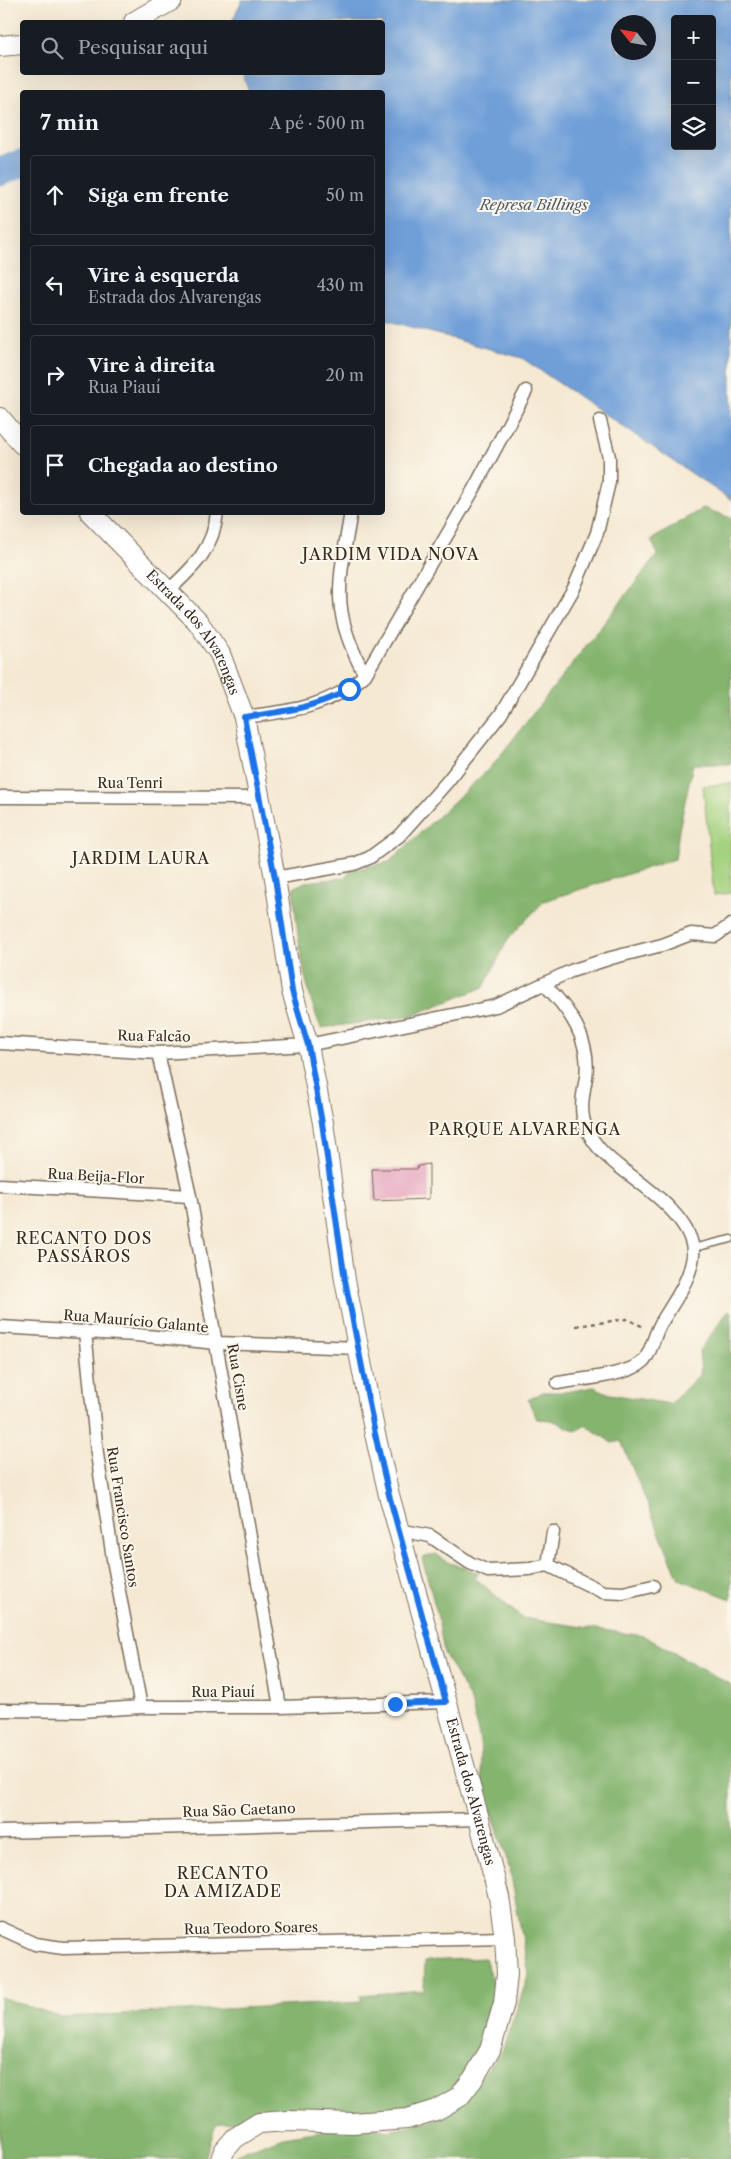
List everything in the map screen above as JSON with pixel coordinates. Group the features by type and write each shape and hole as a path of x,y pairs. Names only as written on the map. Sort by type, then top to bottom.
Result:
{"main road":[{"path":"137,20 172,0"},
{"path":"0,46 20,44"},
{"path":"0,418 20,440"},
{"name":"Estrada dos Alvarengas","path":"93,515 169,590 198,622 220,654 244,717 275,878 292,991 308,1045 375,1434 399,1530 479,1819 499,1897 505,1938 507,1974 504,2003 490,2050 473,2080 459,2096 436,2110 407,2119 353,2123 288,2121 259,2123 234,2138 224,2151 221,2159"}],"street":[{"path":"244,717 292,711 324,702 349,689 364,675 475,487 526,392"},
{"path":"275,878 354,864 369,858 399,836 424,809 473,752 501,714 574,588 597,533 609,482 609,457 600,421"},
{"path":"169,590 198,562 207,550 213,535 216,515"},
{"path":"351,515 338,596 346,635 364,675"},
{"name":"Rua Tenri","path":"0,797 260,798"},
{"name":"Rua Falcão","path":"0,1043 158,1053 308,1045 496,1006 570,971 691,934 715,936 731,925"},
{"path":"545,984 562,1002 580,1031 586,1060 582,1110 585,1125 591,1139 602,1153 645,1186 677,1216 687,1231 693,1248 690,1269 656,1335 647,1357 640,1365 618,1372 558,1383"},
{"name":"Rua Cisne","path":"158,1053 190,1196 280,1707"},
{"name":"Rua Beija-Flor","path":"0,1185 190,1196"},
{"name":"Rua Maurício Galante","path":"0,1327 85,1331 217,1343 359,1348"},
{"name":"Rua Francisco Santos","path":"85,1331 96,1454 114,1565 142,1707"},
{"path":"399,1530 430,1536 470,1563 488,1571 530,1570 548,1565 603,1592 623,1593 653,1586"},
{"path":"548,1565 553,1532"},
{"name":"Rua Piauí","path":"0,1710 81,1711 142,1707 280,1707 446,1702"},
{"name":"Rua São Caetano","path":"0,1832 479,1819"},
{"name":"Rua Teodoro Soares","path":"0,1928 35,1944 63,1948 505,1938"}],"lane":[{"path":"693,1248 731,1239"}],"path":[{"path":"576,1326 626,1319 638,1323 656,1335"}],"green space":[{"path":"703,508 731,518 731,764 693,764 675,859 544,901 508,939 484,987 411,1016 321,1028 305,976 293,888 305,882 344,878 352,870 389,862 492,766 658,554 651,540"},
{"path":"731,783 731,893 714,895 703,786"},
{"path":"729,1310 731,1313 731,1599 679,1579 621,1441 612,1443 586,1425 576,1431 552,1420 537,1419 528,1400 543,1392 565,1392 594,1387 610,1394 670,1404 701,1373 699,1351"},
{"path":"436,1554 447,1562 479,1573 475,1578 522,1618 644,1636 731,1685 731,2159 235,2159 237,2154 283,2137 358,2125 389,2131 448,2116 502,2051 529,1974 510,1870 483,1784 480,1741 471,1701 444,1653 437,1613 422,1558"},
{"path":"485,1958 498,1996 478,2055 464,2079 436,2099 410,2108 369,2117 265,2117 216,2124 205,2159 0,2159 0,1997 61,2017 362,2002 360,1995 424,1990 425,1961"}],"water":[{"name":"Represa Billings","path":"242,0 731,0 731,500 522,358 385,320 385,90 248,90 243,75 385,75 385,20 233,20"}],"building":[{"path":"429,1164 429,1199 374,1201 372,1169 417,1169 418,1166"}],"waterway":[{"path":"0,172 20,164"}],"district":[{"name":"JARDIM VIDA NOVA","path":"391,554"},
{"name":"JARDIM LAURA","path":"141,858"},
{"name":"PARQUE ALVARENGA","path":"525,1129"},
{"name":"RECANTO DOS PASSÁROS","path":"84,1247"},
{"name":"RECANTO DA AMIZADE","path":"223,1882"}],"route":[{"path":"349,689 324,702 292,711 244,717 275,878 292,991 308,1045 322,1123 345,1280 375,1434 389,1495 446,1702 395,1704"}]}
